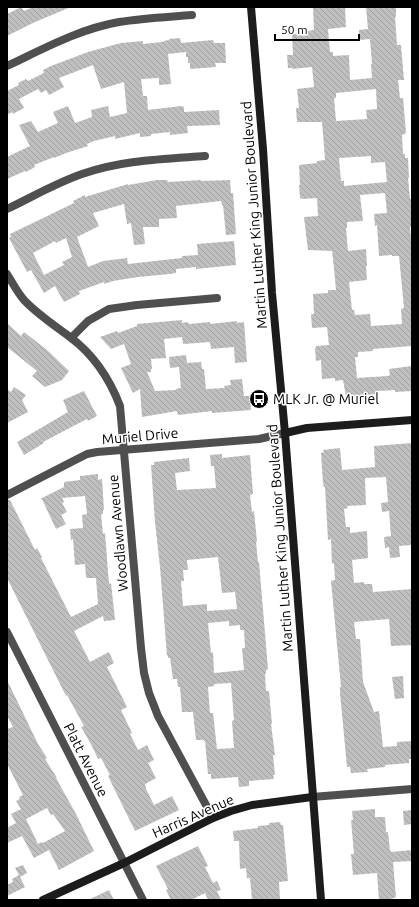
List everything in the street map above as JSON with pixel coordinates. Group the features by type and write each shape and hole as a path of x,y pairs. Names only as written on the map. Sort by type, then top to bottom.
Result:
{"main road":[{"name":"Martin Luther King Junior Boulevard","path":"251,7 263,149 272,293 285,434 321,900"},
{"path":"285,434 307,428 412,420"},
{"name":"Harris Avenue","path":"43,900 124,863 213,818 231,811 252,805 312,797"}],"street":[{"path":"7,66 59,41 97,27 140,19 192,16"},
{"path":"7,209 53,186 83,174 113,165 141,161 205,156"},
{"name":"Woodlawn Avenue","path":"7,274 28,304 71,338 91,357 113,388 120,406 144,673 149,693 158,716 213,818"},
{"path":"71,338 88,321 109,309 217,298"},
{"name":"Muriel Drive","path":"7,496 87,454 259,439 285,434"},
{"name":"Platt Avenue","path":"7,632 143,900"},
{"name":"Harris Avenue","path":"312,797 412,789"}],"building":[{"path":"21,7 24,11 33,7 71,7 7,36 7,14"},
{"path":"313,7 345,7 346,27 328,29 330,52 333,52 333,56 349,55 350,80 372,78 370,39 359,40 359,30 368,29 366,7 396,7 395,17 397,45 401,45 404,80 398,80 400,98 403,98 406,133 402,135 403,154 405,154 405,158 408,158 410,199 412,199 412,227 410,227 412,250 412,346 373,349 373,351 358,352 358,357 355,357 357,378 388,376 390,375 389,369 412,366 412,391 377,391 377,394 346,397 343,380 335,381 335,378 322,379 321,360 316,361 316,346 329,345 327,327 312,328 311,314 314,314 313,294 328,293 328,290 336,290 332,251 308,250 304,217 318,216 317,198 300,198 299,165 317,163 317,161 325,160 322,122 297,122 296,108 299,108 297,89 314,87 312,67 288,68 287,55 293,55 292,34 306,33 306,31 314,30","holes":["376,89 377,109 366,110 367,119 336,121 334,98 336,98 336,93","371,156 371,163 385,162 387,182 344,186 344,181 341,181 339,158","385,193 387,213 374,214 375,226 377,225 379,256 399,256 404,308 401,309 402,324 371,326 370,314 355,315 354,310 352,310 349,282 367,280 366,249 348,251 346,228 347,222 363,221 360,195"]},
{"path":"180,38 181,43 213,40 214,43 225,43 226,63 215,63 216,67 190,69 190,63 188,63 186,52 168,54 171,84 159,85 159,78 141,79 143,96 147,96 148,110 181,106 184,107 184,112 219,110 220,125 187,126 188,133 170,135 170,132 140,137 140,133 115,139 115,136 94,141 87,144 88,146 34,165 35,167 26,172 25,171 7,179 7,157 30,146 19,125 31,121 38,132 58,123 53,112 68,106 75,123 92,117 91,110 108,106 110,117 127,113 124,82 101,89 93,65 59,78 64,87 49,95 46,90 41,93 38,89 19,99 24,108 13,114 12,112 7,115 7,91 19,85 18,83 26,79 28,81 44,73 43,70 51,66 88,52 121,43 143,41 143,44"},
{"path":"157,180 167,180 168,182 230,180 231,193 233,193 236,234 226,235 223,205 221,201 176,206 177,218 159,219 159,227 143,227 145,244 134,245 131,223 127,224 124,204 93,213 99,226 77,237 88,267 103,261 127,258 128,264 182,258 182,256 198,255 197,244 234,241 236,265 196,269 196,267 176,269 176,273 138,277 104,284 104,282 79,291 80,294 64,302 55,286 44,293 31,270 27,272 9,238 11,237 10,234 74,203 73,201 85,195 85,197 128,185","holes":["66,238 72,257 62,262 64,265 44,275 33,253 55,241 56,243"]},
{"path":"182,320 182,323 188,322 189,324 210,322 210,324 237,321 237,323 244,322 247,362 235,363 234,347 211,349 210,342 183,344 182,337 164,339 166,358 151,359 152,369 151,372 147,372 155,391 176,390 181,388 179,367 170,368 169,357 186,355 187,363 201,362 202,369 204,369 206,389 225,388 224,386 231,385 230,380 242,379 244,396 250,396 251,410 212,413 212,411 178,415 177,411 142,417 140,389 133,393 121,368 131,364 124,344 111,349 100,337 117,331 118,333 137,326 137,324"},
{"path":"7,323 21,336 24,332 47,350 69,371 62,380 45,387 32,376 37,371 7,347"},
{"path":"14,387 26,395 22,400 28,412 7,423 7,389 11,392"},
{"path":"84,391 97,416 88,421 87,419 43,442 44,443 24,455 17,442 68,412 63,400"},
{"path":"412,443 412,545 399,546 400,557 390,558 389,547 385,548 384,537 391,536 389,511 382,512 381,503 388,502 386,477 365,478 366,505 347,506 348,508 344,509 346,527 350,527 350,533 367,531 368,558 352,560 354,583 364,582 364,584 372,584 373,592 412,589 412,645 391,646 389,619 354,622 356,639 360,639 363,682 374,712 379,711 383,747 397,746 397,742 411,741 412,759 409,759 409,763 385,765 385,767 367,769 368,772 351,773 350,767 347,767 340,693 341,687 331,581 335,580 334,563 332,564 331,539 328,540 325,487 323,483 321,453 324,452 323,450 340,448 342,470 375,467 374,446"},
{"path":"222,454 222,458 250,455 253,494 250,495 252,512 254,511 259,562 268,669 266,670 265,674 266,691 269,691 275,755 273,755 275,775 273,775 274,779 249,781 249,786 239,787 238,777 211,779 211,774 208,774 205,741 196,740 193,712 182,712 180,687 178,687 177,679 173,679 170,658 168,658 168,655 167,656 151,465 154,465 154,462 189,458 190,471 175,473 177,490 216,488 214,466 211,466 210,455","holes":["218,557 222,593 235,592 237,609 207,611 207,604 183,606 181,581 184,581 183,570 188,570 187,560","229,621 229,626 240,625 240,630 244,630 245,648 242,648 244,670 214,673 213,652 211,653 208,623","231,683 234,720 232,721 234,748 217,749 213,713 210,713 208,687 214,686 214,684"]},
{"path":"98,474 98,480 102,479 104,510 103,514 101,514 103,534 105,533 109,584 111,583 115,620 104,621 103,616 74,631 90,662 109,652 114,663 107,667 127,707 121,710 132,733 130,734 138,750 147,745 154,760 148,763 156,778 145,784 146,789 154,805 172,796 179,810 135,831 108,776 110,775 101,758 98,759 81,727 84,726 67,695 66,696 7,578 7,500 10,500 35,550 37,548 42,557 41,558 71,617 98,604 96,578 86,577 85,564 75,565 73,539 71,540 70,529 83,528 82,515 87,514 85,496 62,498 64,502 62,503 67,512 61,515 66,524 56,529 42,499 40,499 64,487 64,482 80,480 80,476"},
{"path":"403,676 404,698 395,699 392,677"},
{"path":"7,680 38,744 47,758 45,759 57,778 94,851 59,870 49,850 34,858 22,836 7,843 7,828 16,823 11,814 21,809 16,801 23,795 7,764 7,729 13,727 7,716","holes":["47,808 51,815 53,814 65,831 43,843 38,844 26,819"]},
{"path":"375,809 375,817 385,817 390,851 412,850 412,861 393,862 396,897 391,900 379,900 377,873 353,875 351,854 354,854 351,820 353,820 352,811"},
{"path":"412,810 412,824 404,825 403,811"},
{"path":"280,822 281,825 283,825 288,881 279,882 280,900 252,900 250,878 247,878 246,868 240,869 239,841 234,841 233,831 258,828 258,826 269,825 269,823"},
{"path":"198,846 208,866 205,867 213,883 217,881 221,890 217,891 221,900 208,900 205,893 191,900 171,900 166,890 168,889 156,866"},
{"path":"23,865 27,873 20,877 25,887 7,896 7,885 13,882 12,879 19,875 15,868"},
{"path":"109,890 114,900 88,900"}],"place":[{"name":"MLK Jr. @ Muriel","path":"259,399"}]}
